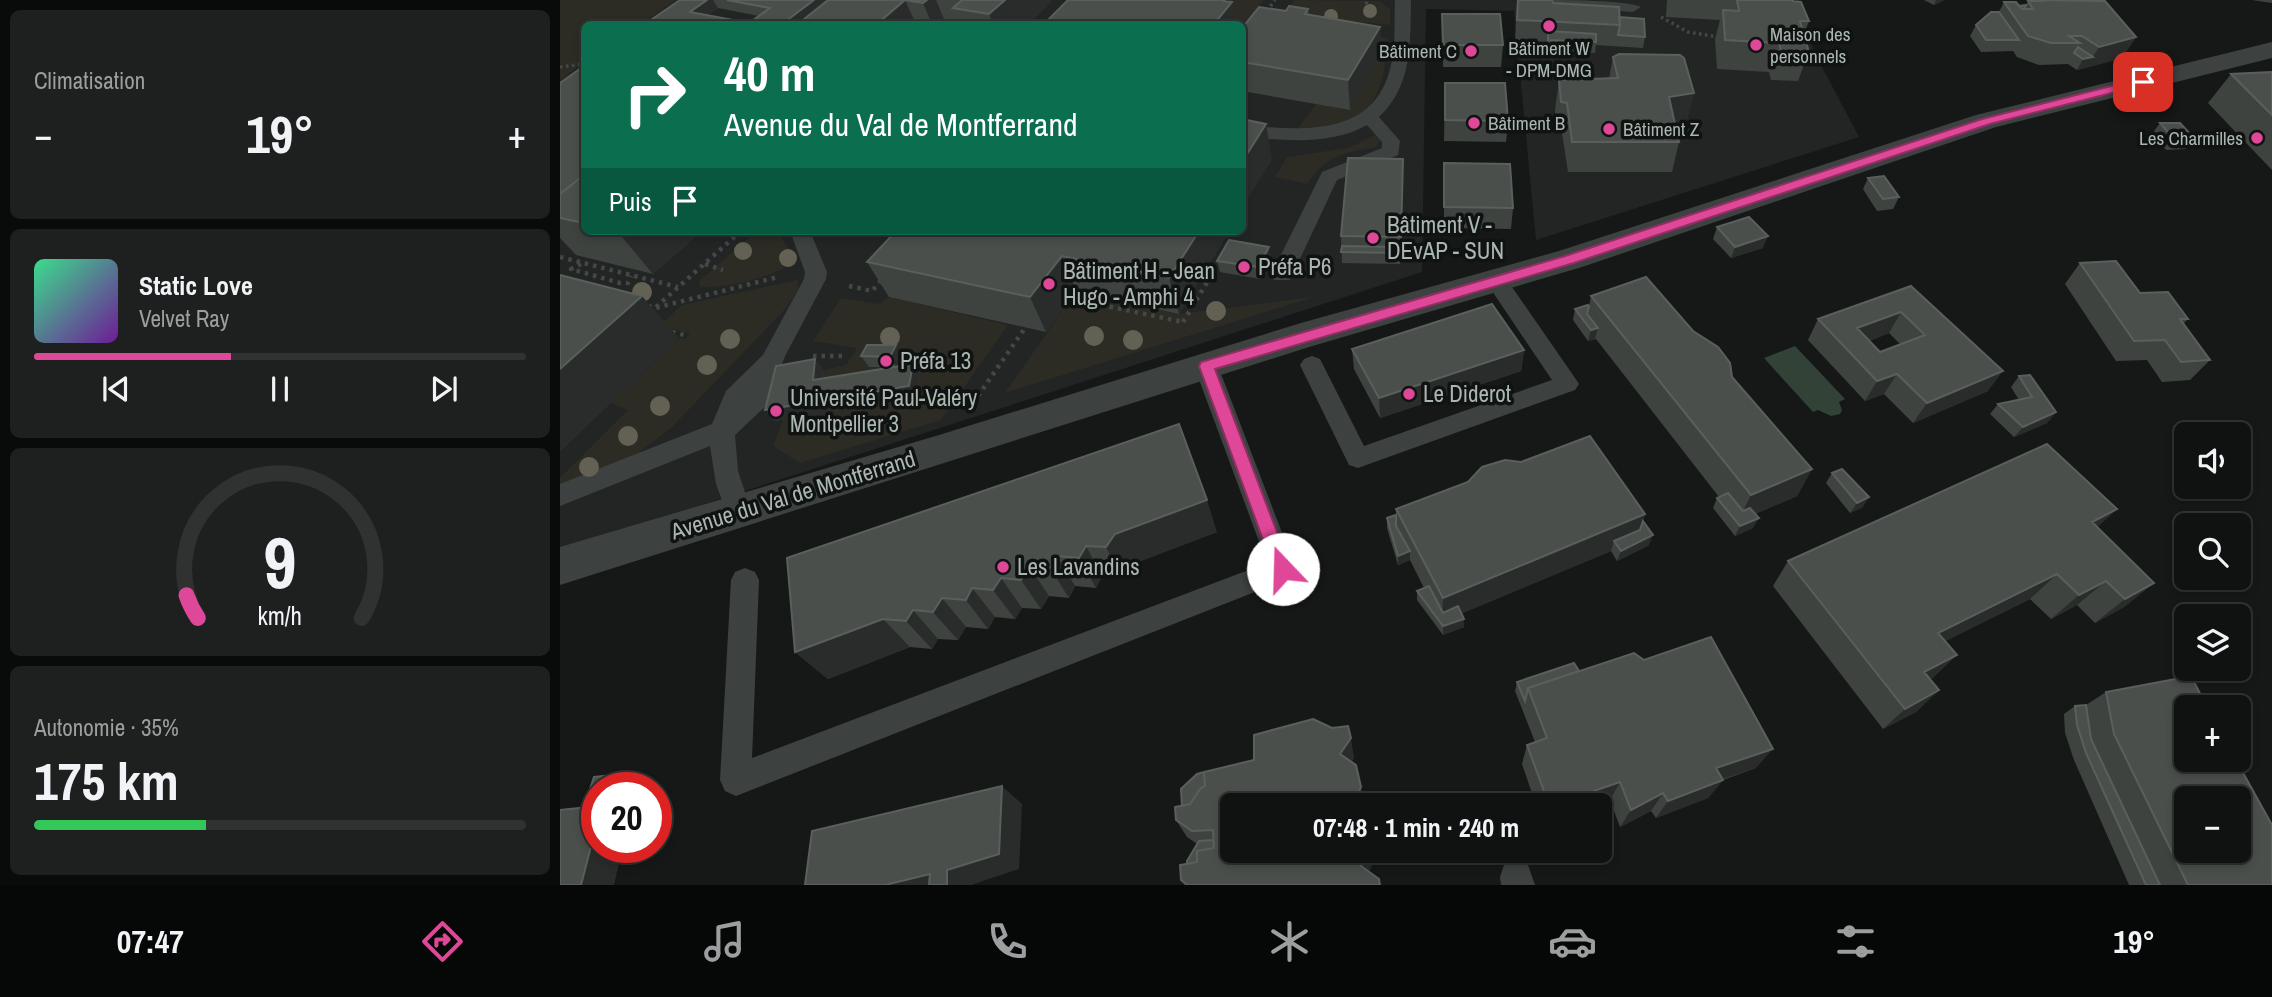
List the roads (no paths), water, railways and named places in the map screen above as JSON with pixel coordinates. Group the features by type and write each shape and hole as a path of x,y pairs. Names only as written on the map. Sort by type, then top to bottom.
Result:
{"street":[{"name":"Avenue du Val de Montferrand","path":"560,566 1206,366 1570,259 1986,121 2272,50"}],"lane":[{"path":"1246,131 1330,135 1370,118 1391,89 1400,68 1403,0"},
{"path":"1549,0 1633,7"},
{"path":"1282,275 1329,176 1391,151 1391,141 1370,118"},
{"path":"560,495 724,430 758,400 774,356 811,292 815,279 816,272 802,235"},
{"path":"1312,365 1358,458 1567,384 1495,279"},
{"path":"745,580 736,779 1283,569 1206,366"},
{"path":"724,430 724,472 738,511"}],"place":[{"name":"Bâtiment W - DPM-DMG","path":"1549,26"},
{"name":"Maison des personnels","path":"1756,45"},
{"name":"Bâtiment C","path":"1471,51"},
{"name":"Bâtiment B","path":"1474,123"},
{"name":"Bâtiment Z","path":"1609,129"},
{"name":"Les Charmilles","path":"2257,138"},
{"name":"Bâtiment V - DEvAP - SUN","path":"1373,238"},
{"name":"Préfa P6","path":"1244,267"},
{"name":"Bâtiment H - Jean Hugo - Amphi 4","path":"1049,284"},
{"name":"Préfa 13","path":"886,361"},
{"name":"Le Diderot","path":"1409,394"},
{"name":"Université Paul-Valéry Montpellier 3","path":"776,411"},
{"name":"Les Lavandins","path":"1003,567"}]}
